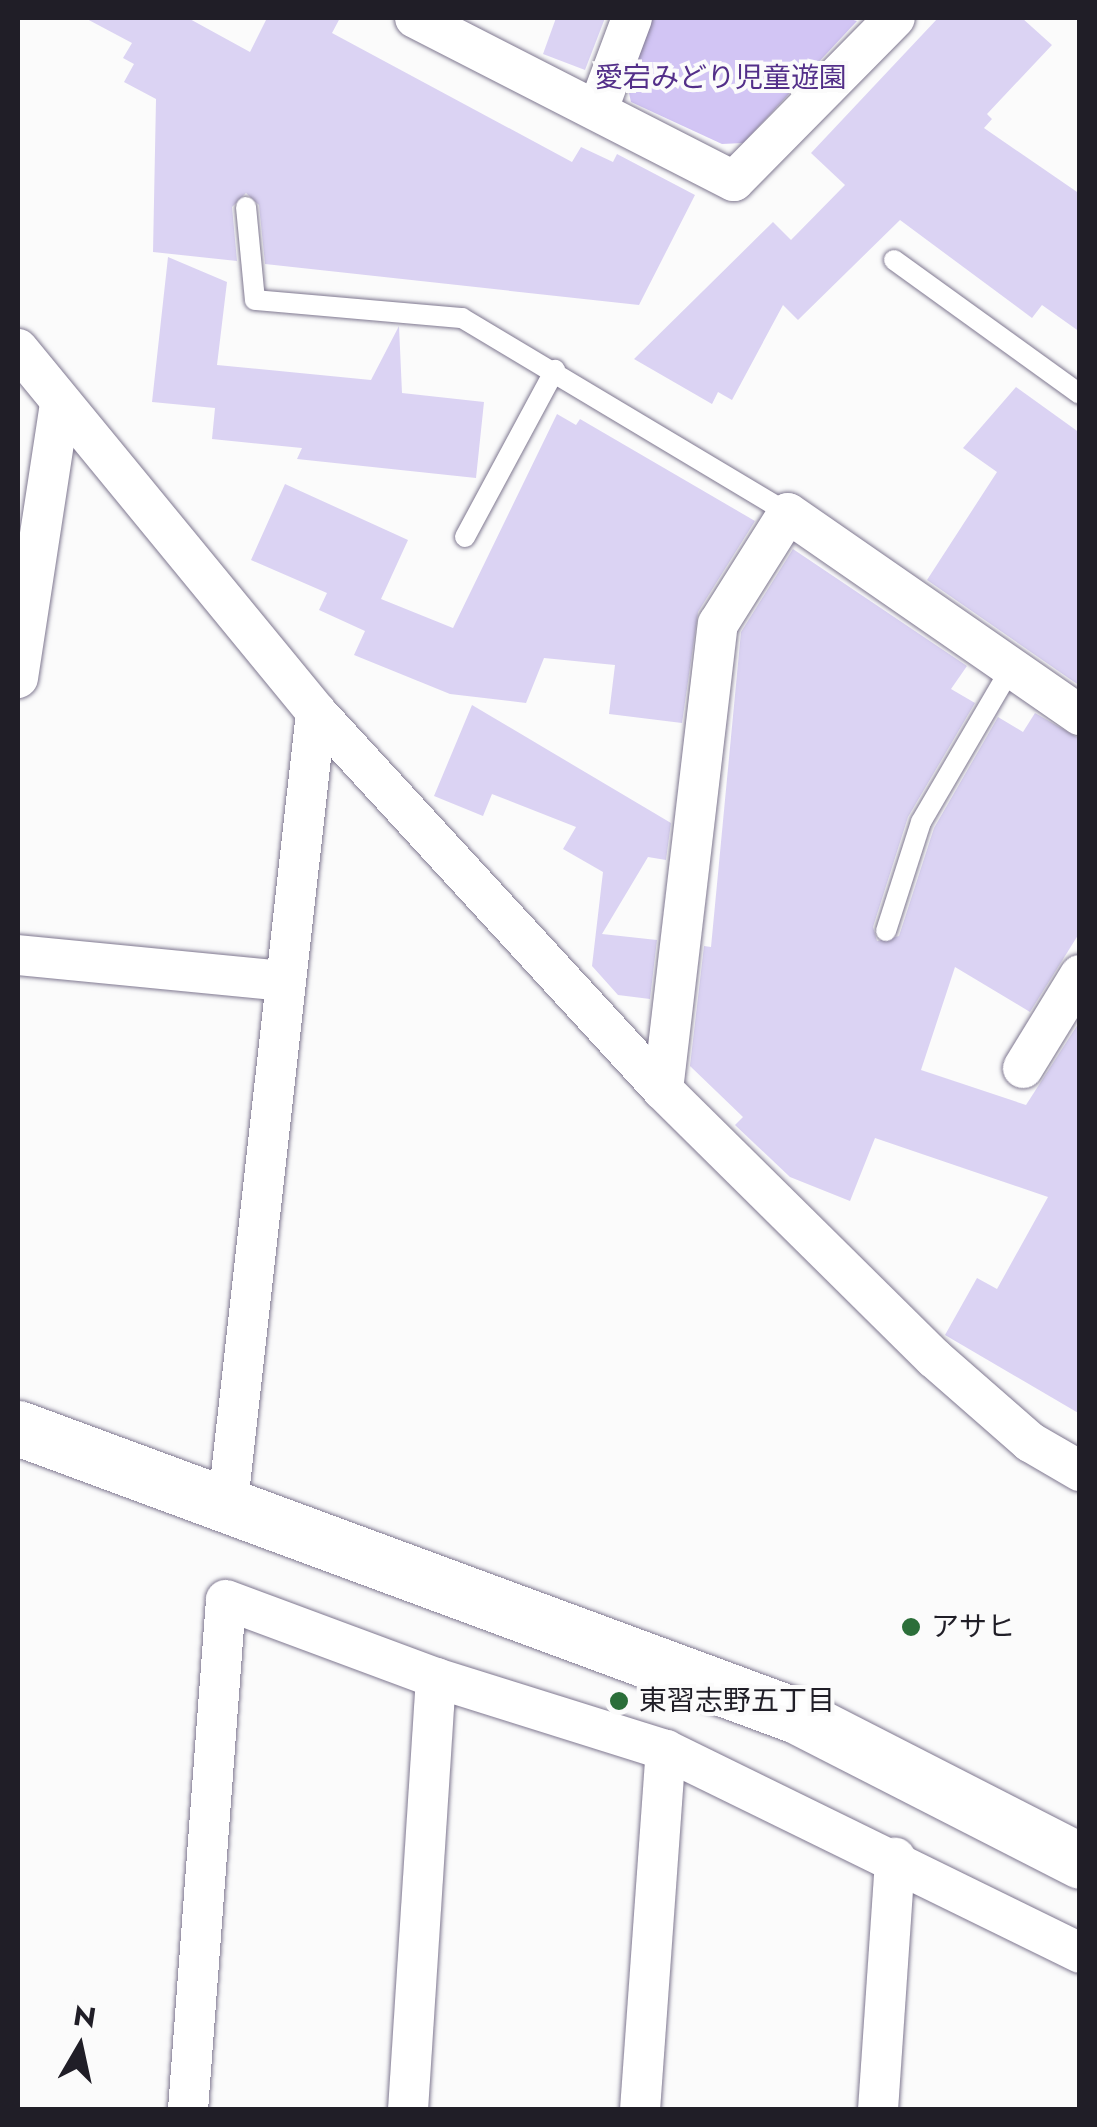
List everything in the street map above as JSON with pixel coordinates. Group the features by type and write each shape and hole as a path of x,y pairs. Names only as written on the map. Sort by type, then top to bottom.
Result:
{"street":[{"path":"415,18 734,181 895,18"},
{"path":"598,109 632,18"},
{"path":"18,350 316,712 663,1090 934,1358 1030,1442 1080,1471"},
{"path":"18,678 60,403"},
{"path":"663,1090 718,624 788,513 1080,715"},
{"path":"227,1511 281,981 316,712"},
{"path":"18,955 281,981"},
{"path":"1023,1068 1080,975"},
{"path":"18,1428 227,1511 635,1652 797,1716 1080,1861"},
{"path":"188,2110 226,1600 436,1678 666,1750 895,1858 1080,1953"},
{"path":"408,2110 436,1678"},
{"path":"640,2110 666,1750"},
{"path":"878,2110 895,1858"}],"lane":[{"path":"246,207 254,300 462,318 555,370 788,513"},
{"path":"894,260 1080,394"},
{"path":"465,537 555,370"},
{"path":"886,931 922,822 1011,668"}],"green space":[{"name":"愛宕みどり児童遊園","path":"652,18 857,21 743,143 722,144 631,102 627,84"}],"building":[{"path":"85,18 188,18 250,52 267,18 340,18 332,33 572,162 581,147 613,162 617,154 695,195 639,305 265,264 259,205 246,193 232,207 237,261 153,252 156,99 124,82 134,64 123,58 132,43"},
{"path":"556,18 605,18 585,70 543,54"},
{"path":"938,18 1022,18 1052,45 987,114 992,119 984,128 1080,194 1080,332 1042,305 1032,318 900,220 798,320 783,305 732,400 718,392 712,404 634,359 773,222 791,240 845,185 811,153"},
{"path":"168,257 227,282 217,365 371,380 399,326 402,393 484,402 476,478 297,459 302,448 212,439 215,408 152,402"},
{"path":"1016,387 1080,433 1080,686 927,580 997,472 963,448"},
{"path":"557,414 576,425 580,419 755,521 698,612 682,723 609,714 615,665 544,658 526,703 450,694 354,655 365,631 319,610 327,593 251,560 285,484 408,540 381,599 453,628"},
{"path":"793,549 967,666 951,689 975,703 908,817 873,927 877,941 899,936 934,828 998,717 1023,732 1035,713 1080,739 1080,932 1030,1012 955,967 921,1070 1026,1105 1080,1021 1080,1414 945,1335 977,1278 997,1289 1048,1197 875,1138 850,1201 790,1177 735,1125 743,1117 690,1066 704,946 711,947 741,632"},
{"path":"472,705 671,823 666,860 648,857 602,934 657,940 650,999 618,995 592,966 603,872 563,849 576,827 492,794 483,816 434,796"}],"place":[{"name":"アサヒ","path":"911,1627"},
{"name":"東習志野五丁目","path":"619,1701"}]}
